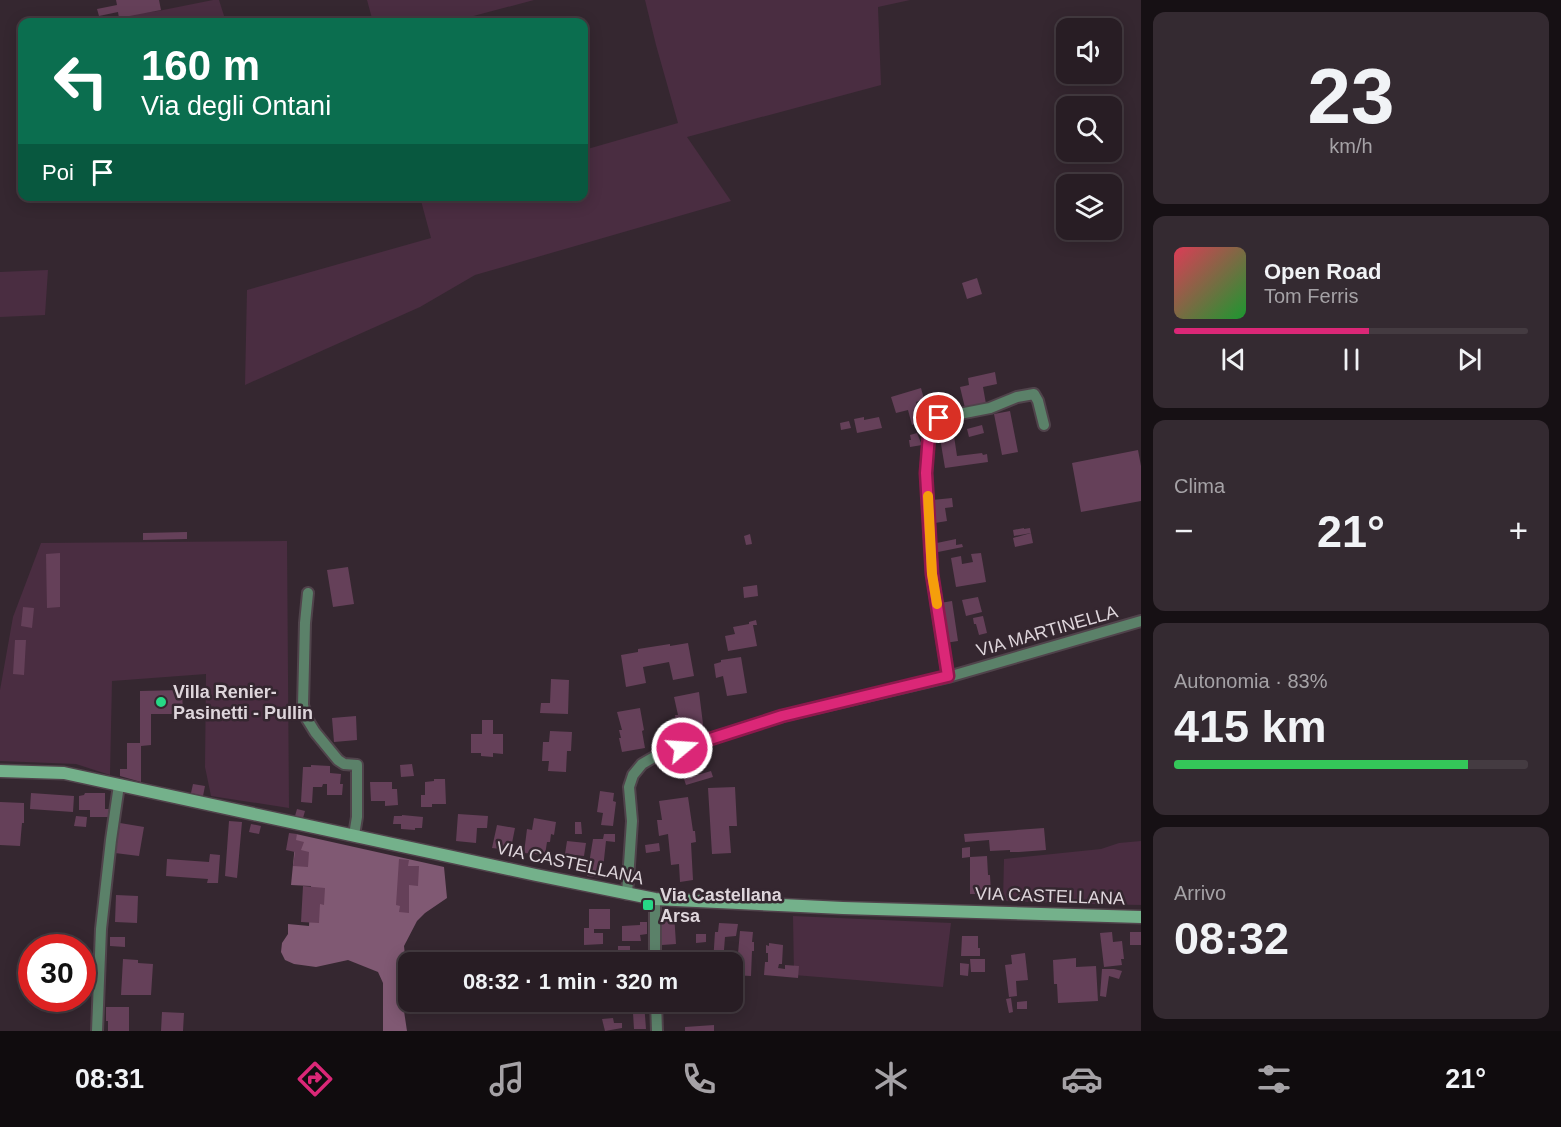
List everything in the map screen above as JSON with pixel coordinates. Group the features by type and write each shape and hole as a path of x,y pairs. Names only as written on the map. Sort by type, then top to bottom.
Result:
{"main road":[{"name":"VIA CASTELLANA","path":"0,771 64,773 655,899 843,908 1141,917"}],"street":[{"path":"948,676 932,574 926,473 932,425 939,418 990,408 1017,396 1034,394 1044,425"},
{"path":"308,593 303,705 315,732 338,760 344,764 357,765 357,817 354,835"},
{"name":"VIA MARTINELLA","path":"627,894 632,821 629,787 633,775 642,764 654,757 782,716 948,676 1141,621"},
{"path":"97,1031 101,929 119,784"},
{"path":"655,899 655,952"},
{"path":"656,1012 657,1031"}],"shaded area":[{"path":"219,0 225,18 102,18"},
{"path":"367,0 534,0 466,18 372,18"},
{"path":"645,0 910,0 878,7 881,85 687,137 731,201 475,275 420,307 245,385 247,290 431,238 421,201 588,201 588,149 678,123"},
{"path":"48,270 45,315 0,317 0,272"},
{"path":"287,541 289,808 211,796 205,767 206,674 112,681 110,775 76,764 0,761 0,690 13,617 41,543"},
{"path":"296,834 444,867 447,898 417,921 404,946 405,952 398,952 398,1012 404,1012 407,1031 383,1031 383,983 378,972 348,960 316,967 294,964 285,960 281,952 282,943 288,934 288,924 309,926 311,886 291,885"},
{"path":"1141,841 1141,905 1003,901 1004,859 1101,849 1119,843"},
{"path":"793,916 951,923 943,987 794,975"}],"building":[{"path":"116,0 159,0 161,10 119,18 118,12 99,16 97,9 117,5"},
{"path":"977,278 982,294 967,299 962,283"},
{"path":"995,372 997,384 983,387 986,404 965,408 960,387 969,385 968,378"},
{"path":"921,388 924,399 916,402 921,423 912,425 908,410 896,413 891,397"},
{"path":"1010,411 1018,452 1002,455 994,414"},
{"path":"864,417 864,420 879,417 882,428 857,433 854,419"},
{"path":"849,421 851,428 841,430 840,423"},
{"path":"982,425 984,433 969,437 967,429"},
{"path":"917,433 922,445 910,447 910,435"},
{"path":"954,436 957,456 982,453 987,454 988,462 945,468 940,438"},
{"path":"1138,450 1141,466 1141,501 1081,512 1072,463"},
{"path":"952,498 953,507 945,508 947,521 935,523 932,500"},
{"path":"1030,528 1031,533 1014,536 1013,530"},
{"path":"187,532 187,539 143,540 143,533"},
{"path":"1031,533 1033,543 1015,547 1013,538"},
{"path":"750,534 752,544 746,545 744,536"},
{"path":"956,539 956,545 962,544 963,547 933,553 932,544"},
{"path":"60,553 60,607 47,608 46,554"},
{"path":"981,553 986,582 956,587 951,558 961,556 962,564 973,562 971,554"},
{"path":"348,567 354,604 333,607 327,570"},
{"path":"757,585 758,596 744,598 743,587"},
{"path":"978,597 982,612 966,616 962,600"},
{"path":"952,601 958,641 945,643 940,603"},
{"path":"23,607 34,608 32,628 21,626"},
{"path":"983,616 987,633 979,635 973,618"},
{"path":"756,620 757,625 753,625 757,646 728,651 725,636 735,634 733,627"},
{"path":"15,640 26,640 24,675 13,674"},
{"path":"688,643 694,676 673,680 669,662 643,667 646,683 626,687 621,655 638,652 638,649"},
{"path":"741,657 747,693 727,696 723,676 716,678 714,664 721,660"},
{"path":"551,679 569,680 568,714 540,713 541,703 550,703"},
{"path":"182,690 183,714 151,714 151,745 141,746 141,782 120,776 120,769 127,769 127,743 140,743 140,691"},
{"path":"699,692 704,732 679,736 674,697"},
{"path":"640,708 645,748 622,752 619,730 622,730 617,712"},
{"path":"356,716 357,740 334,742 332,718"},
{"path":"482,720 493,720 493,734 503,734 503,754 493,753 493,757 471,753 471,734 482,734"},
{"path":"550,731 572,732 571,751 567,751 566,772 548,771 549,761 542,761 543,742 549,742"},
{"path":"412,764 414,776 401,777 400,765"},
{"path":"311,765 330,766 330,773 341,774 342,795 327,795 327,784 323,784 322,787 313,787 312,803 301,802 303,767 311,767"},
{"path":"711,771 713,777 686,785 684,779"},
{"path":"434,779 445,779 446,804 421,807 421,795 425,795 425,782 434,781"},
{"path":"370,782 392,782 392,789 397,789 398,805 385,806 385,801 371,801"},
{"path":"193,784 205,786 203,796 191,793"},
{"path":"735,787 737,826 729,826 731,853 712,854 708,788"},
{"path":"600,791 614,793 613,801 616,802 613,826 601,825 603,813 597,812"},
{"path":"31,793 74,796 73,812 30,809"},
{"path":"85,793 105,793 105,809 109,809 108,817 90,817 90,810 79,810 79,796"},
{"path":"688,797 696,842 691,843 693,880 680,882 679,864 671,865 668,834 659,836 657,820 662,820 659,801"},
{"path":"0,802 24,803 24,823 22,823 20,846 0,845"},
{"path":"297,809 305,811 303,818 295,816"},
{"path":"458,814 488,816 487,828 477,828 476,843 456,841"},
{"path":"76,816 87,817 86,827 74,826"},
{"path":"394,816 423,817 422,828 401,829 401,824 393,824"},
{"path":"534,818 556,822 554,835 551,834 550,842 547,842 545,855 524,853 527,829 532,830"},
{"path":"229,821 242,822 237,878 225,876"},
{"path":"575,822 581,822 582,834 575,834"},
{"path":"120,823 144,827 139,856 115,853"},
{"path":"251,824 261,826 259,834 249,832"},
{"path":"497,825 515,828 511,848 502,846 501,849 492,848"},
{"path":"1044,828 1046,850 990,851 989,840 965,842 964,834"},
{"path":"289,833 297,834 296,840 304,842 301,850 309,852 308,867 293,866 295,852 286,850"},
{"path":"604,834 615,834 615,842 606,841 602,878 587,876 593,839 603,839"},
{"path":"567,841 586,843 584,856 565,854"},
{"path":"659,843 660,851 646,853 645,845"},
{"path":"970,847 970,857 962,858 962,848"},
{"path":"210,854 220,855 218,883 207,883 208,879 166,876 167,859 209,862"},
{"path":"987,856 991,894 970,894 970,857"},
{"path":"399,859 409,860 408,866 419,866 418,886 409,885 409,913 399,912 400,906 396,905"},
{"path":"303,886 325,888 324,905 320,904 319,923 301,922"},
{"path":"116,895 138,896 137,923 115,922"},
{"path":"589,909 610,909 610,929 594,929 594,933 603,933 603,944 584,945 584,928 589,928"},
{"path":"674,913 676,944 662,945 661,914"},
{"path":"640,922 647,922 647,934 640,935 641,941 622,941 622,926 640,925"},
{"path":"719,923 738,924 736,936 725,937 724,952 714,952 715,932 718,932"},
{"path":"740,931 753,932 754,951 752,951 751,976 743,976 743,952 738,952"},
{"path":"1112,932 1113,942 1122,941 1124,959 1121,959 1122,965 1104,967 1100,933"},
{"path":"1130,932 1141,932 1141,945 1130,945"},
{"path":"696,934 706,934 706,942 696,943"},
{"path":"962,936 978,936 980,956 961,956"},
{"path":"110,937 125,937 125,947 110,946"},
{"path":"769,943 783,945 782,964 779,964 778,968 785,969 785,965 799,966 798,978 764,975 765,962 768,962 766,945 769,946"},
{"path":"618,946 630,946 630,952 618,952"},
{"path":"1025,953 1028,980 1016,981 1017,996 1009,997 1005,965 1012,964 1011,955"},
{"path":"1076,958 1076,967 1096,966 1098,1001 1058,1003 1053,960"},
{"path":"123,959 153,964 151,995 121,995"},
{"path":"970,959 985,959 985,972 971,972"},
{"path":"960,963 969,964 968,976 960,975"},
{"path":"1102,969 1122,971 1119,979 1109,976 1106,997 1100,996"},
{"path":"1011,998 1013,1012 1009,1013 1006,999"},
{"path":"1027,1001 1027,1009 1017,1009 1017,1002"},
{"path":"106,1007 129,1007 129,1031 108,1031"},
{"path":"162,1012 184,1013 183,1031 161,1031"},
{"path":"645,1012 646,1029 634,1029 633,1013 623,1013"},
{"path":"613,1018 614,1023 622,1023 622,1028 605,1031 602,1019"},
{"path":"714,1025 714,1031 685,1031 685,1027"}],"slow traffic":[{"path":"928,496 932,574 937,604"}],"place":[{"name":"Villa Renier- Pasinetti - Pullin","path":"161,702"},
{"name":"Via Castellana Arsa","path":"648,905"}],"route":[{"path":"682,748 782,716 948,676 932,574 926,473 929,435 932,425 939,418"}]}
